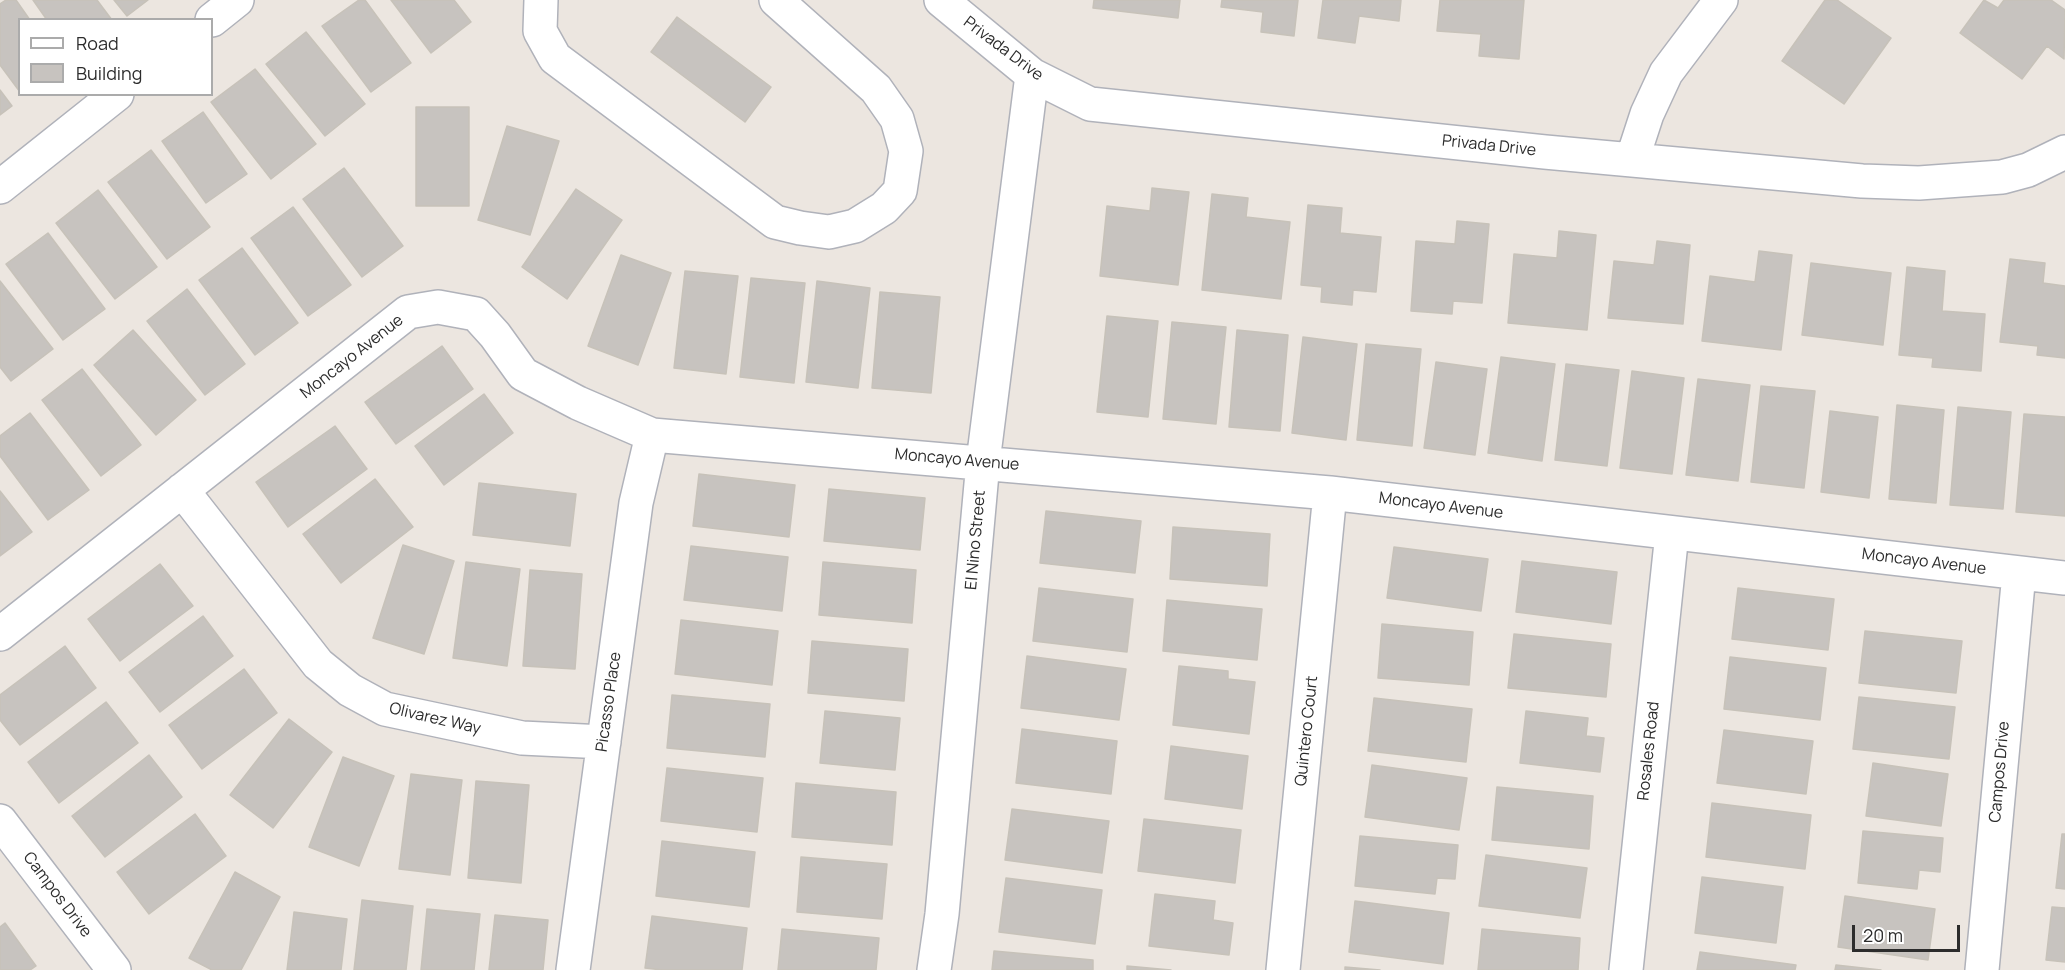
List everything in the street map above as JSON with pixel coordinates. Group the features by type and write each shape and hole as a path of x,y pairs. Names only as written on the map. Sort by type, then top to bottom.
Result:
{"street":[{"path":"541,0 540,32 555,58 775,222 829,232 855,226 884,208 900,191 906,151 897,119 876,88 776,0"},
{"name":"Privada Drive","path":"941,0 1032,75 1090,104 1632,160 1862,181 1919,183 2002,177 2028,170 2065,152"},
{"path":"1632,160 1647,114 1666,73 1721,0"},
{"name":"El Nino Street","path":"934,970 942,914 983,462 1032,75"},
{"path":"0,187 114,96"},
{"name":"Moncayo Avenue","path":"0,634 408,312 438,307 476,314 495,335 523,374 578,403 652,435 1330,493 2065,578"},
{"name":"Picasso Place","path":"573,970 636,503 652,435"},
{"name":"Olivarez Way","path":"182,490 318,664 350,690 385,709 522,738 604,742"},
{"name":"Quintero Court","path":"1283,970 1330,493"},
{"name":"Rosales Road","path":"1626,970 1672,533"},
{"name":"Campos Drive","path":"1982,970 2019,573"},
{"name":"Campos Drive","path":"0,821 114,970"}],"building":[{"path":"6,0 16,0 29,18 18,18 18,89 0,65 0,4"},
{"path":"33,0 97,0 110,18 46,18"},
{"path":"114,0 148,0 127,16"},
{"path":"359,0 365,0 411,63 371,92 322,26"},
{"path":"391,0 454,0 471,22 431,53"},
{"path":"1094,0 1180,0 1178,18 1093,8"},
{"path":"1222,0 1298,0 1294,36 1261,32 1263,12 1221,7"},
{"path":"1323,0 1401,0 1399,21 1359,16 1355,43 1318,38"},
{"path":"1440,0 1524,0 1519,59 1479,56 1481,34 1437,31"},
{"path":"1825,0 1837,0 1891,38 1844,104 1782,61"},
{"path":"1984,0 1998,8 2004,0 2051,0 2065,10 2064,59 2047,46 2022,79 1960,33"},
{"path":"677,17 771,87 745,122 651,52"},
{"path":"306,32 365,104 325,136 266,64"},
{"path":"255,69 316,144 271,179 211,102"},
{"path":"0,90 12,106 0,115"},
{"path":"416,107 469,107 469,206 416,206"},
{"path":"203,112 247,174 206,203 162,141"},
{"path":"507,126 559,141 530,235 478,220"},
{"path":"151,150 210,227 167,259 108,182"},
{"path":"344,168 403,246 362,277 303,199"},
{"path":"1152,188 1189,192 1178,285 1100,276 1107,206 1150,211"},
{"path":"576,189 622,220 567,299 522,267"},
{"path":"98,190 157,267 115,299 56,223"},
{"path":"1212,194 1248,198 1246,217 1290,222 1281,299 1202,290"},
{"path":"1308,205 1342,208 1340,233 1381,237 1376,292 1353,290 1352,305 1321,302 1322,287 1301,285"},
{"path":"293,207 351,285 308,316 251,238"},
{"path":"1457,221 1489,224 1482,303 1453,301 1452,314 1411,311 1416,241 1455,244"},
{"path":"1559,231 1596,235 1587,330 1508,323 1514,254 1557,258"},
{"path":"48,233 105,309 63,340 6,264"},
{"path":"1657,241 1690,245 1683,324 1608,318 1614,261 1654,265"},
{"path":"242,248 298,323 255,355 199,280"},
{"path":"1759,251 1792,255 1781,350 1702,341 1710,276 1755,282"},
{"path":"621,255 671,273 638,365 588,346"},
{"path":"2010,259 2045,263 2043,283 2065,286 2065,358 2037,355 2038,346 2000,342"},
{"path":"1811,263 1891,273 1883,345 1802,335"},
{"path":"1907,267 1945,271 1942,311 1985,314 1981,371 1932,367 1933,358 1899,355"},
{"path":"685,271 738,276 726,374 674,368"},
{"path":"751,278 805,283 794,383 740,377"},
{"path":"0,281 53,349 11,381 0,367"},
{"path":"817,281 870,288 858,388 806,382"},
{"path":"187,289 245,364 205,395 147,321"},
{"path":"880,292 940,297 931,393 872,388"},
{"path":"1107,316 1158,321 1148,417 1097,412"},
{"path":"1172,322 1226,327 1216,424 1163,419"},
{"path":"133,330 196,400 156,435 94,365"},
{"path":"1237,330 1288,335 1280,431 1229,427"},
{"path":"1303,337 1357,344 1346,440 1292,433"},
{"path":"1366,344 1421,349 1412,446 1357,440"},
{"path":"442,346 473,389 396,444 365,402"},
{"path":"1501,357 1555,364 1542,461 1488,453"},
{"path":"1436,362 1487,369 1475,455 1424,448"},
{"path":"1566,364 1619,370 1607,466 1555,460"},
{"path":"82,369 141,445 101,476 42,400"},
{"path":"1632,371 1684,378 1672,474 1620,468"},
{"path":"1698,379 1750,385 1738,481 1686,475"},
{"path":"1761,386 1815,391 1804,488 1751,482"},
{"path":"484,394 513,433 444,485 415,446"},
{"path":"1897,405 1944,410 1936,503 1889,499"},
{"path":"1958,407 2011,412 2003,509 1950,505"},
{"path":"1830,411 1878,417 1869,498 1821,492"},
{"path":"30,413 89,490 48,520 0,456 0,436"},
{"path":"2024,414 2065,417 2065,516 2016,512"},
{"path":"335,426 367,469 288,527 256,482"},
{"path":"699,474 795,485 789,537 693,526"},
{"path":"375,479 413,527 341,583 303,534"},
{"path":"479,483 576,494 570,546 473,535"},
{"path":"829,489 925,498 920,550 824,541"},
{"path":"0,491 32,532 0,556"},
{"path":"1046,511 1141,521 1135,573 1040,563"},
{"path":"1173,527 1270,534 1267,586 1170,579"},
{"path":"403,545 454,561 424,654 373,638"},
{"path":"691,546 788,557 782,611 684,600"},
{"path":"1394,547 1488,559 1481,611 1387,598"},
{"path":"1522,561 1617,572 1611,624 1516,612"},
{"path":"466,562 520,569 507,666 453,658"},
{"path":"823,562 916,570 912,623 819,615"},
{"path":"160,564 193,606 120,661 88,619"},
{"path":"530,570 582,574 575,669 523,666"},
{"path":"1039,588 1133,599 1127,652 1033,641"},
{"path":"1738,588 1834,599 1828,650 1732,639"},
{"path":"1167,600 1262,609 1257,660 1163,651"},
{"path":"203,616 233,656 160,712 129,672"},
{"path":"681,620 778,631 772,685 675,674"},
{"path":"1382,624 1473,632 1469,685 1378,678"},
{"path":"1865,631 1962,641 1956,693 1859,683"},
{"path":"1514,634 1611,644 1606,697 1508,688"},
{"path":"812,641 908,649 904,701 808,693"},
{"path":"65,646 96,688 20,745 0,720 0,695"},
{"path":"1027,656 1126,669 1119,720 1021,708"},
{"path":"1730,657 1826,668 1820,720 1724,709"},
{"path":"1179,666 1228,671 1228,679 1255,682 1249,734 1173,725"},
{"path":"244,669 277,713 202,769 169,725"},
{"path":"672,695 770,704 765,757 667,748"},
{"path":"1859,697 1955,707 1949,759 1853,749"},
{"path":"1374,698 1472,709 1466,762 1368,751"},
{"path":"106,702 138,743 59,803 28,762"},
{"path":"825,711 900,718 895,770 820,763"},
{"path":"1526,711 1588,718 1586,736 1604,738 1600,772 1520,763"},
{"path":"289,719 332,752 273,828 230,795"},
{"path":"1022,729 1117,741 1111,794 1016,783"},
{"path":"1724,730 1813,741 1806,794 1717,783"},
{"path":"1171,746 1248,756 1242,809 1165,799"},
{"path":"149,755 182,797 105,857 72,816"},
{"path":"343,757 394,776 359,866 309,847"},
{"path":"1873,763 1948,774 1941,826 1866,816"},
{"path":"1372,765 1467,778 1459,830 1365,817"},
{"path":"667,768 763,778 757,832 661,821"},
{"path":"411,774 462,780 450,875 399,869"},
{"path":"476,781 529,785 521,883 468,878"},
{"path":"796,783 896,792 892,845 792,837"},
{"path":"1497,787 1593,796 1589,849 1492,840"},
{"path":"1712,803 1811,815 1805,869 1706,857"},
{"path":"1012,809 1109,821 1102,873 1005,860"},
{"path":"195,814 226,856 149,914 117,872"},
{"path":"1144,819 1241,830 1235,883 1138,871"},
{"path":"1863,831 1943,838 1940,872 1919,870 1917,889 1858,883"},
{"path":"2062,834 2065,834 2065,889 2056,888"},
{"path":"1360,836 1458,845 1455,879 1437,878 1435,894 1355,886"},
{"path":"662,841 755,852 749,907 656,896"},
{"path":"1486,855 1587,868 1580,918 1479,906"},
{"path":"801,857 887,864 882,919 797,912"},
{"path":"235,872 280,897 241,970 212,970 189,958"},
{"path":"1702,877 1783,887 1776,943 1695,933"},
{"path":"1006,878 1102,890 1095,944 999,932"},
{"path":"1155,894 1215,901 1213,920 1233,923 1229,955 1149,946"},
{"path":"1845,896 1935,909 1928,960 1838,947"},
{"path":"362,900 413,906 406,970 354,970"},
{"path":"1355,901 1449,913 1443,964 1349,952"},
{"path":"2052,907 2065,908 2065,962 2046,960"},
{"path":"427,909 480,914 474,970 421,970"},
{"path":"294,912 347,919 341,970 287,970"},
{"path":"495,915 548,920 543,970 489,970"},
{"path":"652,916 747,928 742,970 645,968"},
{"path":"5,923 36,966 30,970 0,970 0,927"},
{"path":"782,929 879,938 876,970 778,970"},
{"path":"1482,929 1580,938 1578,970 1478,970"},
{"path":"994,951 1093,960 1093,970 992,970"},
{"path":"1700,952 1796,965 1795,970 1697,970"},
{"path":"1836,965 1881,970 1835,970"},
{"path":"1127,966 1171,970 1127,970"},
{"path":"1345,967 1380,970 1345,970"}]}
